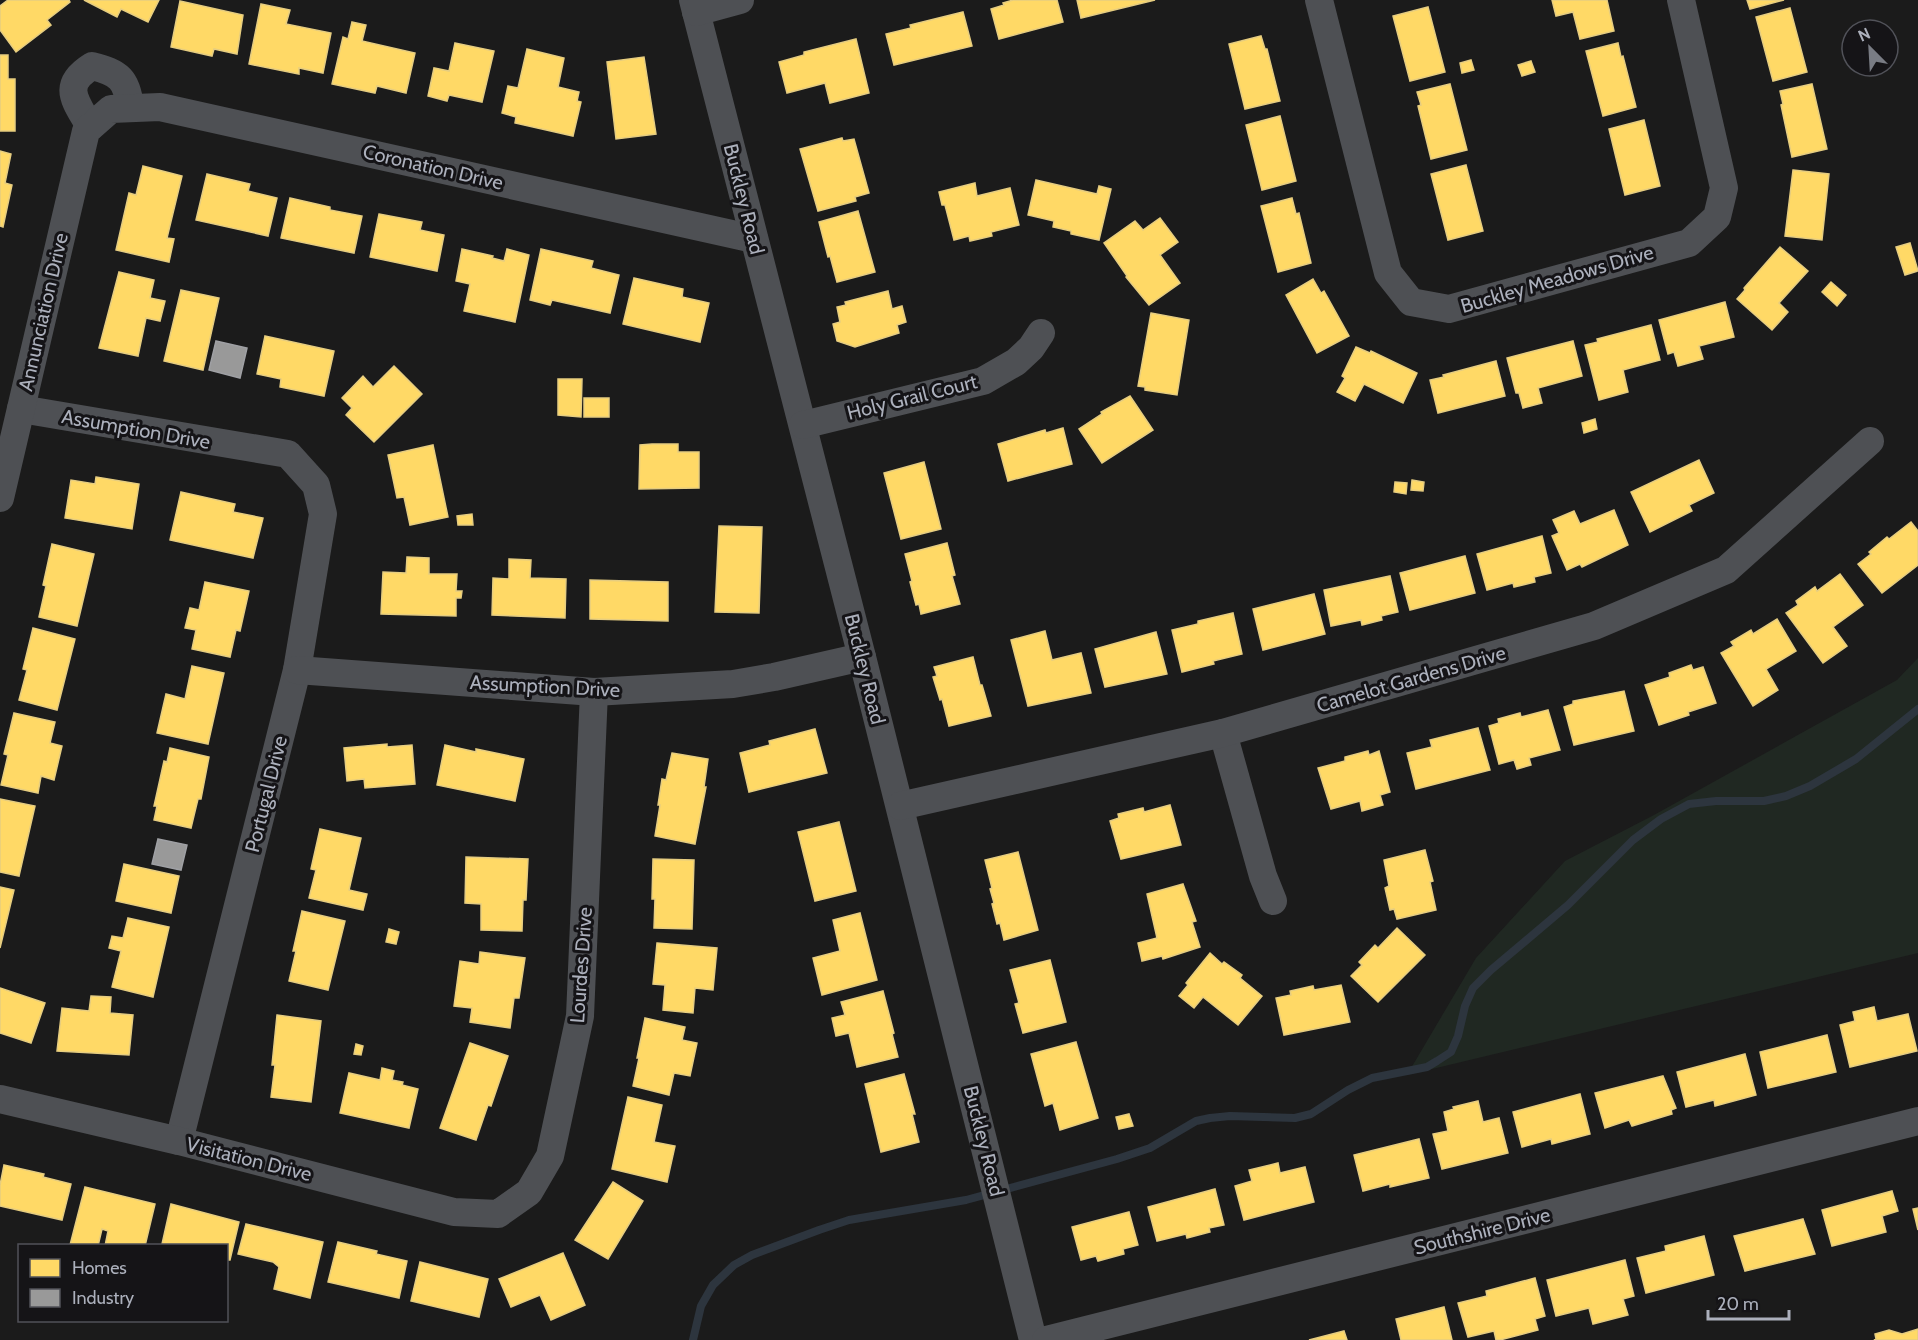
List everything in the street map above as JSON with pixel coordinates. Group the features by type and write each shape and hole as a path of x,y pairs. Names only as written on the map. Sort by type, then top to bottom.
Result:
{"street":[{"path":"695,6 740,0"},
{"name":"Buckley Meadows Drive","path":"1319,0 1388,273 1411,302 1449,309 1689,243 1717,217 1724,188 1681,0"},
{"name":"Buckley Road","path":"695,6 900,806 1033,1340"},
{"name":"Coronation Drive","path":"110,114 160,107 754,238"},
{"name":"Annunciation Drive","path":"0,498 86,131 110,114"},
{"name":"Holy Grail Court","path":"803,425 983,381 1016,362 1031,348 1041,333"},
{"name":"Assumption Drive","path":"21,409 288,454"},
{"name":"Camelot Gardens Drive","path":"900,806 1223,733 1594,626 1726,570 1870,441"},
{"name":"Portugal Drive","path":"179,1141 297,670 323,514 316,484 288,454"},
{"name":"Assumption Drive","path":"297,670 594,692 734,684 862,657"},
{"name":"Lourdes Drive","path":"498,1214 529,1192 550,1156 580,1016 594,692"},
{"path":"1223,733 1263,876 1273,901"},
{"name":"Visitation Drive","path":"0,1099 179,1141 454,1212 498,1214"},
{"name":"Southshire Drive","path":"1046,1340 1918,1121"}],"shaded area":[{"path":"1918,658 1918,953 1407,1075 1476,958 1565,861 1654,815 1897,680"}],"building: Homes":[{"path":"8,0 69,0 70,2 47,20 51,25 16,52 0,30 0,6"},
{"path":"84,0 159,0 148,22 121,9 117,17"},
{"path":"1013,0 1057,0 1063,22 999,39 991,9"},
{"path":"1077,0 1155,0 1081,18"},
{"path":"1552,0 1607,0 1614,31 1580,39 1573,12 1556,16"},
{"path":"1747,0 1784,0 1750,9"},
{"path":"180,1 243,15 237,54 214,49 212,56 171,47"},
{"path":"261,4 290,10 286,24 331,33 323,73 299,68 299,74 249,64"},
{"path":"1428,7 1445,72 1410,81 1393,16"},
{"path":"1790,8 1807,72 1773,81 1756,17"},
{"path":"963,12 972,46 894,65 886,34 911,28 910,25"},
{"path":"352,22 366,25 362,41 415,53 406,93 377,86 375,93 332,84 343,37 348,39"},
{"path":"1261,36 1265,49 1267,49 1280,101 1245,109 1229,44"},
{"path":"856,39 869,93 830,103 825,83 787,93 779,62 804,55 804,52"},
{"path":"455,43 494,51 482,102 449,95 447,101 428,96 434,68 449,71"},
{"path":"1618,43 1636,107 1603,116 1586,51"},
{"path":"527,49 564,58 558,87 579,92 577,101 581,102 573,136 515,123 516,117 502,113 508,86 518,88"},
{"path":"0,55 8,55 8,79 15,79 15,131 0,131"},
{"path":"644,57 656,134 616,139 607,62"},
{"path":"1471,60 1474,70 1462,73 1460,63"},
{"path":"1531,61 1535,72 1522,76 1518,65"},
{"path":"1450,84 1467,150 1431,159 1418,106 1421,105 1417,92"},
{"path":"1812,84 1827,149 1792,157 1780,91"},
{"path":"1280,116 1296,181 1262,190 1246,125"},
{"path":"1644,120 1660,186 1625,195 1609,129"},
{"path":"842,138 843,141 854,139 869,193 855,197 856,201 818,211 800,149"},
{"path":"0,151 11,154 5,183 12,185 3,227 0,226"},
{"path":"1466,165 1483,231 1448,240 1431,174"},
{"path":"143,166 182,176 167,238 174,239 169,262 116,250 129,193 136,195"},
{"path":"1793,170 1829,174 1822,240 1785,236"},
{"path":"207,174 250,184 248,191 277,198 268,236 196,220"},
{"path":"1036,180 1097,194 1099,186 1111,189 1099,240 1071,234 1071,231 1053,227 1054,221 1028,215"},
{"path":"975,183 977,196 1010,188 1019,225 991,232 992,236 970,241 969,236 954,240 945,205 942,205 939,192"},
{"path":"290,198 330,207 330,210 362,216 354,253 281,238"},
{"path":"1292,198 1296,214 1299,213 1311,263 1278,272 1261,206"},
{"path":"858,211 875,272 837,282 819,222"},
{"path":"379,214 422,222 420,230 444,235 437,271 370,257"},
{"path":"1160,218 1178,242 1160,255 1180,283 1149,305 1126,277 1104,243 1135,221 1143,230"},
{"path":"1910,243 1918,271 1905,275 1896,247"},
{"path":"1780,247 1808,271 1779,303 1788,312 1772,330 1737,299"},
{"path":"462,249 504,261 507,249 529,255 515,322 464,311 470,284 456,281"},
{"path":"541,249 593,261 591,268 619,275 610,313 552,300 550,305 530,300"},
{"path":"119,272 154,280 150,298 165,301 160,321 146,318 138,356 99,348"},
{"path":"634,278 683,289 682,297 709,303 700,342 623,324"},
{"path":"1313,279 1321,293 1324,291 1349,336 1317,353 1286,295"},
{"path":"1831,282 1846,295 1837,306 1822,292"},
{"path":"181,290 219,298 203,370 164,361"},
{"path":"888,291 892,309 902,306 906,322 897,325 899,333 855,347 837,341 833,324 840,322 837,307 846,305 845,302"},
{"path":"1725,302 1734,337 1699,346 1703,359 1678,366 1674,352 1668,354 1659,320"},
{"path":"1151,313 1189,320 1177,395 1145,390 1145,387 1138,386"},
{"path":"1651,325 1660,360 1623,370 1628,392 1599,400 1585,345 1598,342 1597,339"},
{"path":"265,336 334,351 324,396 280,387 281,379 257,374"},
{"path":"1573,341 1582,376 1538,388 1542,403 1523,408 1519,393 1516,393 1507,358"},
{"path":"1356,347 1370,353 1371,351 1417,373 1403,403 1364,384 1355,401 1337,392 1345,378 1342,376"},
{"path":"1496,361 1505,396 1438,413 1430,380"},
{"path":"394,366 422,394 374,442 346,415 352,408 342,398 363,376 373,387"},
{"path":"558,379 582,379 581,417 558,415"},
{"path":"1130,396 1153,430 1102,463 1079,429 1102,414 1101,412"},
{"path":"584,398 609,398 609,417 584,417"},
{"path":"1595,419 1597,429 1584,433 1582,423"},
{"path":"1063,428 1072,464 1008,481 998,444 1045,430 1046,433"},
{"path":"678,444 678,452 699,452 699,488 639,489 640,445"},
{"path":"433,445 448,517 410,525 404,497 397,498 388,455"},
{"path":"1699,460 1714,493 1689,505 1692,511 1650,532 1631,492"},
{"path":"924,462 941,529 901,539 884,473"},
{"path":"96,477 139,484 132,529 65,518 71,480 95,484"},
{"path":"1412,480 1424,482 1423,491 1411,490"},
{"path":"1395,482 1407,483 1406,494 1394,492"},
{"path":"181,492 235,504 233,512 263,518 253,558 170,540"},
{"path":"1614,510 1628,545 1582,567 1580,564 1567,570 1552,536 1559,533 1553,520 1574,511 1580,524"},
{"path":"472,514 473,525 458,525 457,516"},
{"path":"1911,522 1918,531 1918,565 1882,593 1858,564 1887,537 1889,539"},
{"path":"719,526 762,527 759,613 715,612"},
{"path":"1542,536 1551,573 1534,577 1535,582 1514,587 1513,583 1487,590 1477,554"},
{"path":"947,543 955,575 952,576 960,604 921,614 919,604 916,605 905,554"},
{"path":"52,544 94,554 77,626 39,617"},
{"path":"1465,556 1475,593 1410,610 1400,573"},
{"path":"407,557 429,558 429,574 457,574 456,591 462,591 461,598 456,598 456,616 381,614 383,572 406,573"},
{"path":"509,559 531,560 530,578 566,579 565,618 492,615 493,578 509,579"},
{"path":"1840,574 1863,605 1833,627 1847,646 1823,663 1786,613 1798,605 1796,601 1815,587 1817,591"},
{"path":"1390,576 1398,612 1381,616 1382,620 1362,625 1361,620 1331,626 1324,590"},
{"path":"590,580 668,582 668,621 590,619"},
{"path":"205,582 249,591 240,631 236,630 230,657 192,649 196,630 185,628 190,608 199,610"},
{"path":"1314,594 1325,634 1263,650 1253,609"},
{"path":"1233,613 1242,654 1182,672 1172,630"},
{"path":"1777,619 1796,651 1766,669 1778,690 1753,706 1721,653 1734,646 1731,642 1751,630 1753,634"},
{"path":"33,628 75,639 57,710 19,700 27,670 23,669"},
{"path":"1045,631 1052,660 1081,653 1091,693 1028,706 1011,640"},
{"path":"1156,632 1167,674 1105,687 1095,649"},
{"path":"973,657 991,716 949,726 933,677 937,676 934,667"},
{"path":"1691,665 1693,670 1703,667 1716,703 1659,725 1645,685 1670,677 1669,673"},
{"path":"192,666 224,673 208,744 157,733 166,694 185,699"},
{"path":"1624,691 1634,731 1574,745 1564,707 1573,704 1573,701"},
{"path":"1548,710 1560,750 1529,758 1531,765 1517,769 1514,760 1499,764 1489,726 1499,723 1498,719 1520,713 1521,717"},
{"path":"14,713 55,722 50,743 62,746 54,780 41,776 38,793 1,785 8,755 4,754"},
{"path":"1478,728 1490,770 1416,789 1407,753 1432,747 1430,740"},
{"path":"815,729 827,773 749,792 740,753 770,745 769,741"},
{"path":"387,744 387,747 412,745 415,784 365,788 364,779 347,781 344,748"},
{"path":"445,745 524,759 515,801 437,785"},
{"path":"170,748 209,757 201,799 198,799 191,828 154,820 157,806 154,806 164,761 167,762"},
{"path":"1368,751 1369,755 1379,751 1390,792 1380,795 1383,805 1362,811 1360,801 1331,809 1318,768 1345,761 1345,757"},
{"path":"672,753 708,759 704,787 706,787 695,844 655,836 662,779 666,780"},
{"path":"0,799 35,806 19,876 0,872"},
{"path":"1170,805 1181,845 1121,859 1110,821 1119,818 1118,814 1143,808 1144,812"},
{"path":"839,822 856,891 815,901 798,832"},
{"path":"320,829 361,838 349,890 367,894 363,910 309,898 316,870 311,869"},
{"path":"1425,850 1433,881 1430,882 1436,910 1397,919 1394,909 1390,910 1385,888 1389,886 1384,860"},
{"path":"1018,852 1038,930 1004,940 992,904 994,903 990,889 992,888 985,860"},
{"path":"466,857 528,859 522,931 481,930 481,904 465,903"},
{"path":"653,859 694,860 692,929 654,928"},
{"path":"124,864 179,876 171,913 116,901"},
{"path":"1183,884 1196,921 1192,922 1200,947 1163,959 1162,956 1142,961 1138,943 1157,938 1147,894"},
{"path":"0,887 14,890 0,948"},
{"path":"302,911 345,921 328,990 289,981"},
{"path":"860,913 877,980 822,995 813,958 840,951 833,920"},
{"path":"128,918 169,927 153,997 112,987 121,951 109,948 112,936 123,938"},
{"path":"1397,928 1425,955 1378,1002 1351,976 1362,965 1359,962 1375,945 1378,948"},
{"path":"389,929 399,932 396,944 386,942"},
{"path":"657,943 717,948 713,990 695,988 693,1013 663,1010 665,985 653,984"},
{"path":"480,952 525,958 519,998 514,998 510,1028 470,1022 472,1008 454,1006 460,961 479,964"},
{"path":"1210,953 1222,964 1224,962 1242,975 1240,978 1262,996 1238,1025 1203,997 1194,1008 1179,996 1188,985 1186,983"},
{"path":"1050,960 1066,1022 1023,1033 1015,1004 1019,1003 1010,970"},
{"path":"1341,985 1350,1022 1284,1035 1276,998 1291,995 1290,991 1313,986 1314,990"},
{"path":"0,988 45,1003 31,1043 0,1033"},
{"path":"883,991 898,1057 857,1067 849,1033 836,1036 832,1018 845,1015 841,1002"},
{"path":"91,996 111,997 110,1013 133,1015 129,1055 57,1051 62,1008 89,1011"},
{"path":"1874,1007 1877,1021 1908,1014 1917,1051 1850,1067 1840,1025 1855,1021 1853,1012"},
{"path":"277,1015 321,1021 311,1102 271,1097"},
{"path":"645,1018 685,1027 682,1040 697,1043 690,1076 674,1073 669,1095 633,1086"},
{"path":"1827,1035 1836,1072 1768,1088 1760,1052"},
{"path":"1076,1042 1098,1118 1060,1130 1053,1103 1045,1106 1031,1054"},
{"path":"470,1043 508,1056 491,1106 488,1105 476,1140 440,1128"},
{"path":"356,1044 363,1046 361,1055 354,1054"},
{"path":"1745,1054 1756,1095 1715,1106 1714,1100 1686,1107 1677,1072"},
{"path":"382,1068 394,1071 392,1080 418,1089 409,1128 340,1113 349,1073 380,1080"},
{"path":"904,1074 915,1114 912,1114 919,1142 881,1152 865,1084"},
{"path":"1663,1076 1676,1108 1671,1110 1672,1114 1632,1126 1629,1120 1605,1128 1595,1093"},
{"path":"1580,1094 1590,1134 1552,1144 1551,1139 1522,1147 1513,1112"},
{"path":"628,1097 662,1105 654,1142 675,1146 667,1182 612,1169"},
{"path":"1478,1101 1483,1122 1499,1118 1508,1153 1442,1169 1433,1134 1448,1131 1444,1112 1454,1109 1453,1107"},
{"path":"1129,1114 1133,1126 1119,1129 1116,1117"},
{"path":"1419,1139 1429,1178 1363,1191 1354,1155"},
{"path":"1278,1163 1280,1173 1305,1167 1314,1202 1244,1220 1235,1186 1252,1181 1249,1170"},
{"path":"4,1165 44,1174 43,1177 71,1184 62,1220 0,1206 0,1185"},
{"path":"613,1182 643,1201 608,1259 575,1240"},
{"path":"85,1187 155,1204 145,1244 105,1244 108,1231 102,1229 98,1244 70,1244"},
{"path":"1215,1189 1224,1225 1209,1228 1210,1232 1187,1238 1186,1234 1157,1241 1148,1207"},
{"path":"1892,1191 1898,1211 1882,1216 1886,1232 1832,1246 1822,1210"},
{"path":"171,1204 239,1222 230,1260 228,1260 228,1244 162,1244"},
{"path":"1918,1208 1918,1230 1913,1209"},
{"path":"1129,1212 1138,1245 1123,1249 1124,1254 1098,1261 1096,1256 1081,1260 1072,1227"},
{"path":"1803,1219 1815,1254 1745,1271 1734,1236"},
{"path":"246,1224 323,1242 310,1298 274,1289 279,1267 273,1262 238,1254"},
{"path":"1704,1236 1714,1275 1646,1293 1637,1258 1666,1251 1665,1246"},
{"path":"338,1242 407,1261 399,1298 328,1282"},
{"path":"563,1253 585,1305 551,1320 540,1295 511,1307 499,1279"},
{"path":"1625,1260 1634,1296 1623,1299 1628,1315 1593,1324 1589,1308 1556,1316 1547,1280"},
{"path":"420,1262 488,1279 479,1317 411,1301"},
{"path":"1535,1278 1545,1316 1535,1319 1538,1330 1500,1340 1496,1340 1494,1331 1468,1337 1458,1303 1487,1296 1486,1291"},
{"path":"1444,1307 1452,1340 1401,1340 1396,1319"},
{"path":"1918,1329 1918,1340 1874,1340 1876,1339 1875,1334 1889,1330 1902,1334"},
{"path":"1344,1331 1347,1340 1309,1340"}],"building: Industry":[{"path":"216,341 247,348 240,378 209,370"},
{"path":"158,839 187,845 181,870 152,864"}],"waterway":[{"path":"693,1340 701,1306 713,1285 734,1265 752,1255 819,1230 849,1220 966,1200 1117,1159 1150,1148 1196,1121 1230,1116 1295,1118 1311,1114 1348,1090 1372,1078 1427,1067 1451,1052 1473,988 1568,905 1633,840 1661,819 1689,804 1716,801 1764,801 1786,796 1810,786 1856,759 1918,709"}]}
